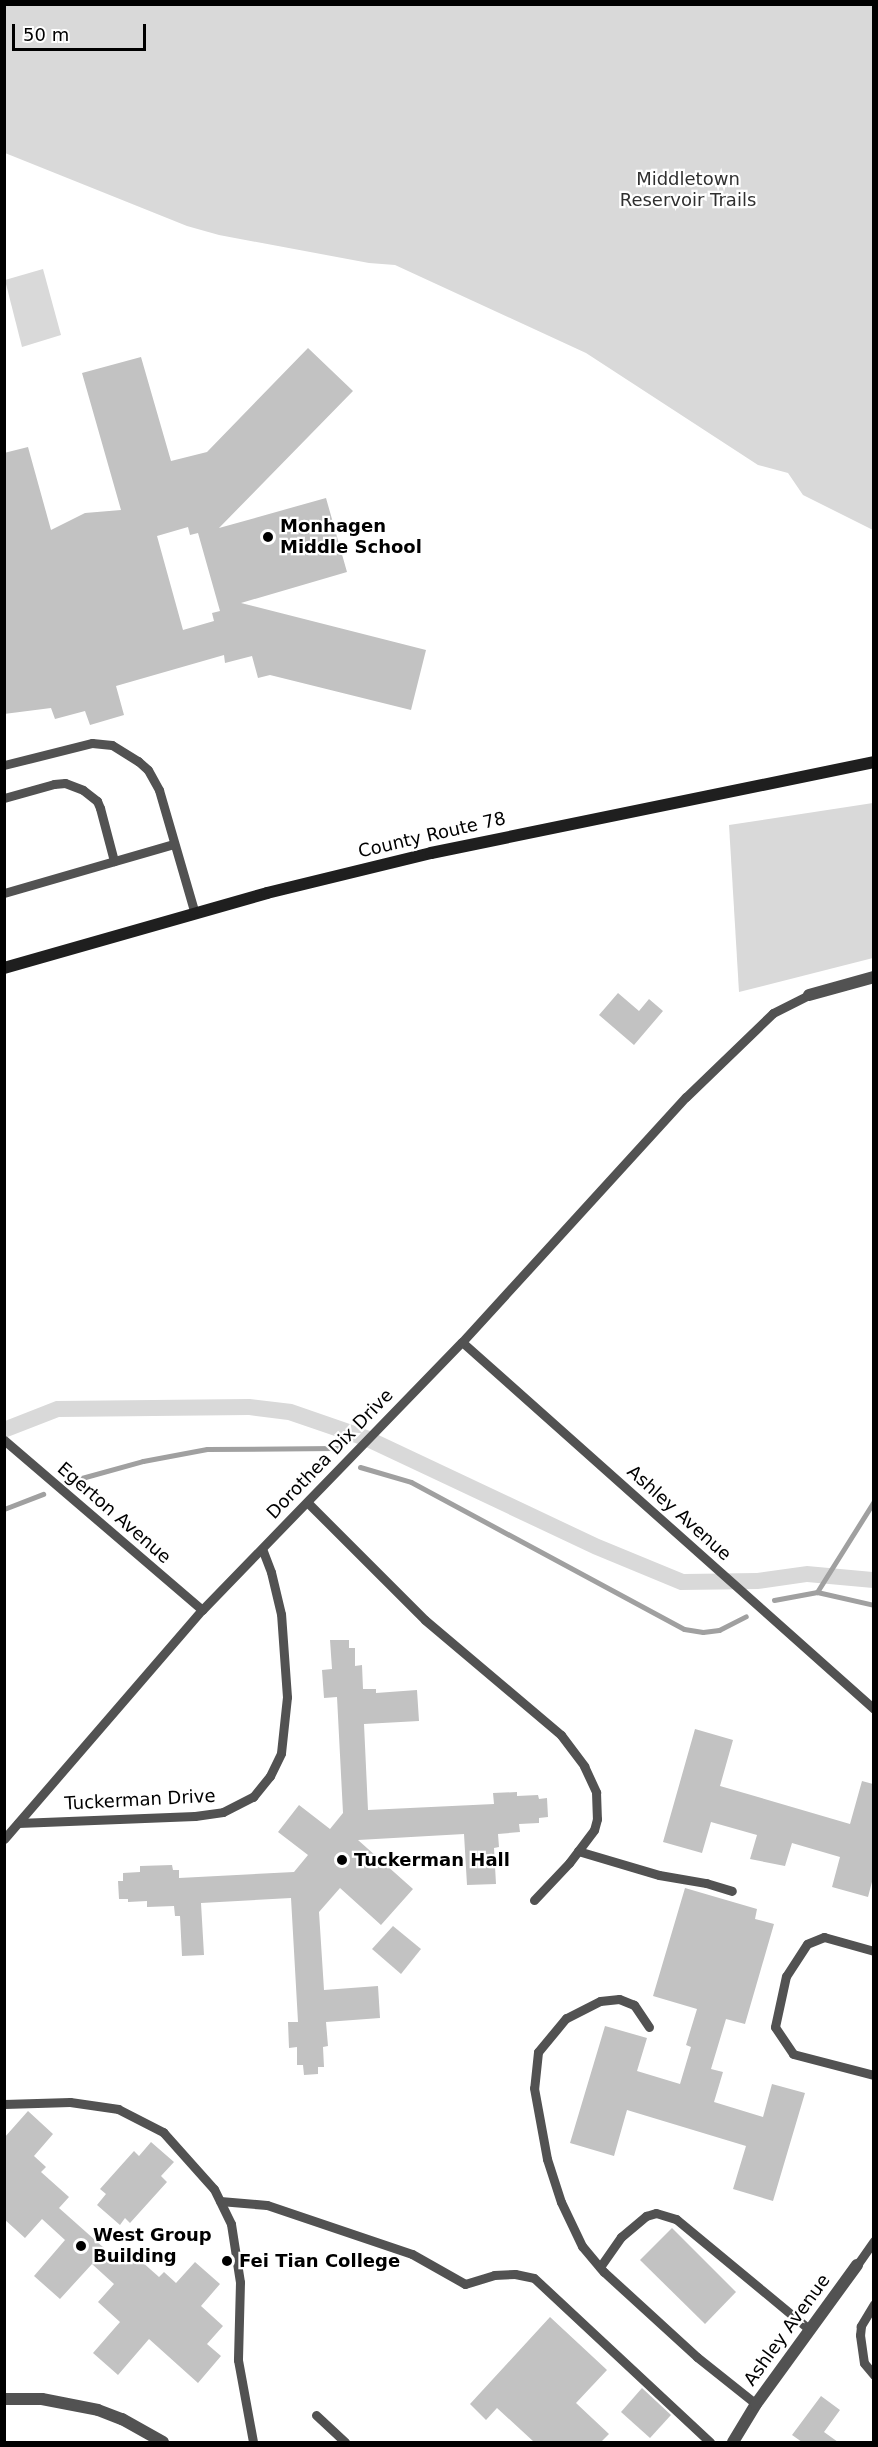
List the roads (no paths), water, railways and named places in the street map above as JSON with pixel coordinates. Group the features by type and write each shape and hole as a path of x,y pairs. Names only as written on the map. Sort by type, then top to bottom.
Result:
{"street":[{"name":"County Route 78","path":"4,968 267,893 431,853 873,762"},
{"path":"809,995 873,977"},
{"name":"Ashley Avenue","path":"733,2442 756,2404 857,2265"},
{"path":"4,2398 42,2399 98,2410 122,2419 163,2442"}],"lane":[{"path":"4,765 83,744 112,745 148,770 159,790 195,915"},
{"path":"4,798 54,784 65,783 83,790 97,801 114,861"},
{"path":"4,893 174,844"},
{"name":"Dorothea Dix Drive","path":"4,1839 202,1610 462,1342 686,1097 773,1013 809,995"},
{"name":"Ashley Avenue","path":"462,1342 873,1709"},
{"name":"Egerton Avenue","path":"4,1440 202,1610"},
{"path":"308,1503 425,1620 561,1735 584,1766 596,1792 597,1819 594,1830 534,1900"},
{"name":"Tuckerman Drive","path":"18,1823 195,1816 223,1812 253,1797 270,1776 281,1753 287,1697 281,1614 271,1572 262,1549"},
{"path":"578,1851 659,1875 706,1883 732,1891"},
{"path":"873,1951 824,1937 807,1944 786,1976 776,2027 794,2054 873,2075"},
{"path":"649,2027 634,2006 619,1999 600,2001 566,2018 538,2052 534,2088 547,2159 561,2202 582,2246 600,2267 697,2357 756,2404"},
{"path":"4,2104 70,2102 118,2109 163,2132 213,2189 231,2224 240,2282 238,2360 253,2442"},
{"path":"220,2201 267,2205 412,2254 465,2284 494,2276 515,2274 534,2278 710,2442"},
{"path":"600,2267 621,2237 646,2216 656,2213 676,2219 810,2330"},
{"name":"Ashley Avenue","path":"857,2265 873,2241"},
{"path":"873,2304 860,2335 864,2363 873,2375"},
{"path":"315,2415 345,2442"}],"waterway":[{"path":"78,1479 143,1461 207,1449 337,1448"},
{"path":"360,1467 411,1482 684,1629 703,1632 719,1630 746,1616"},
{"path":"4,1509 43,1494"},
{"path":"817,1592 874,1501"},
{"path":"774,1600 817,1592 874,1605"}],"place":[{"name":"Monhagen Middle School","path":"268,537"},
{"name":"Tuckerman Hall","path":"342,1860"},
{"name":"West Group Building","path":"81,2246"},
{"name":"Fei Tian College","path":"227,2261"}],"park label":[{"name":"Middletown Reservoir Trails","path":"688,190"}]}
